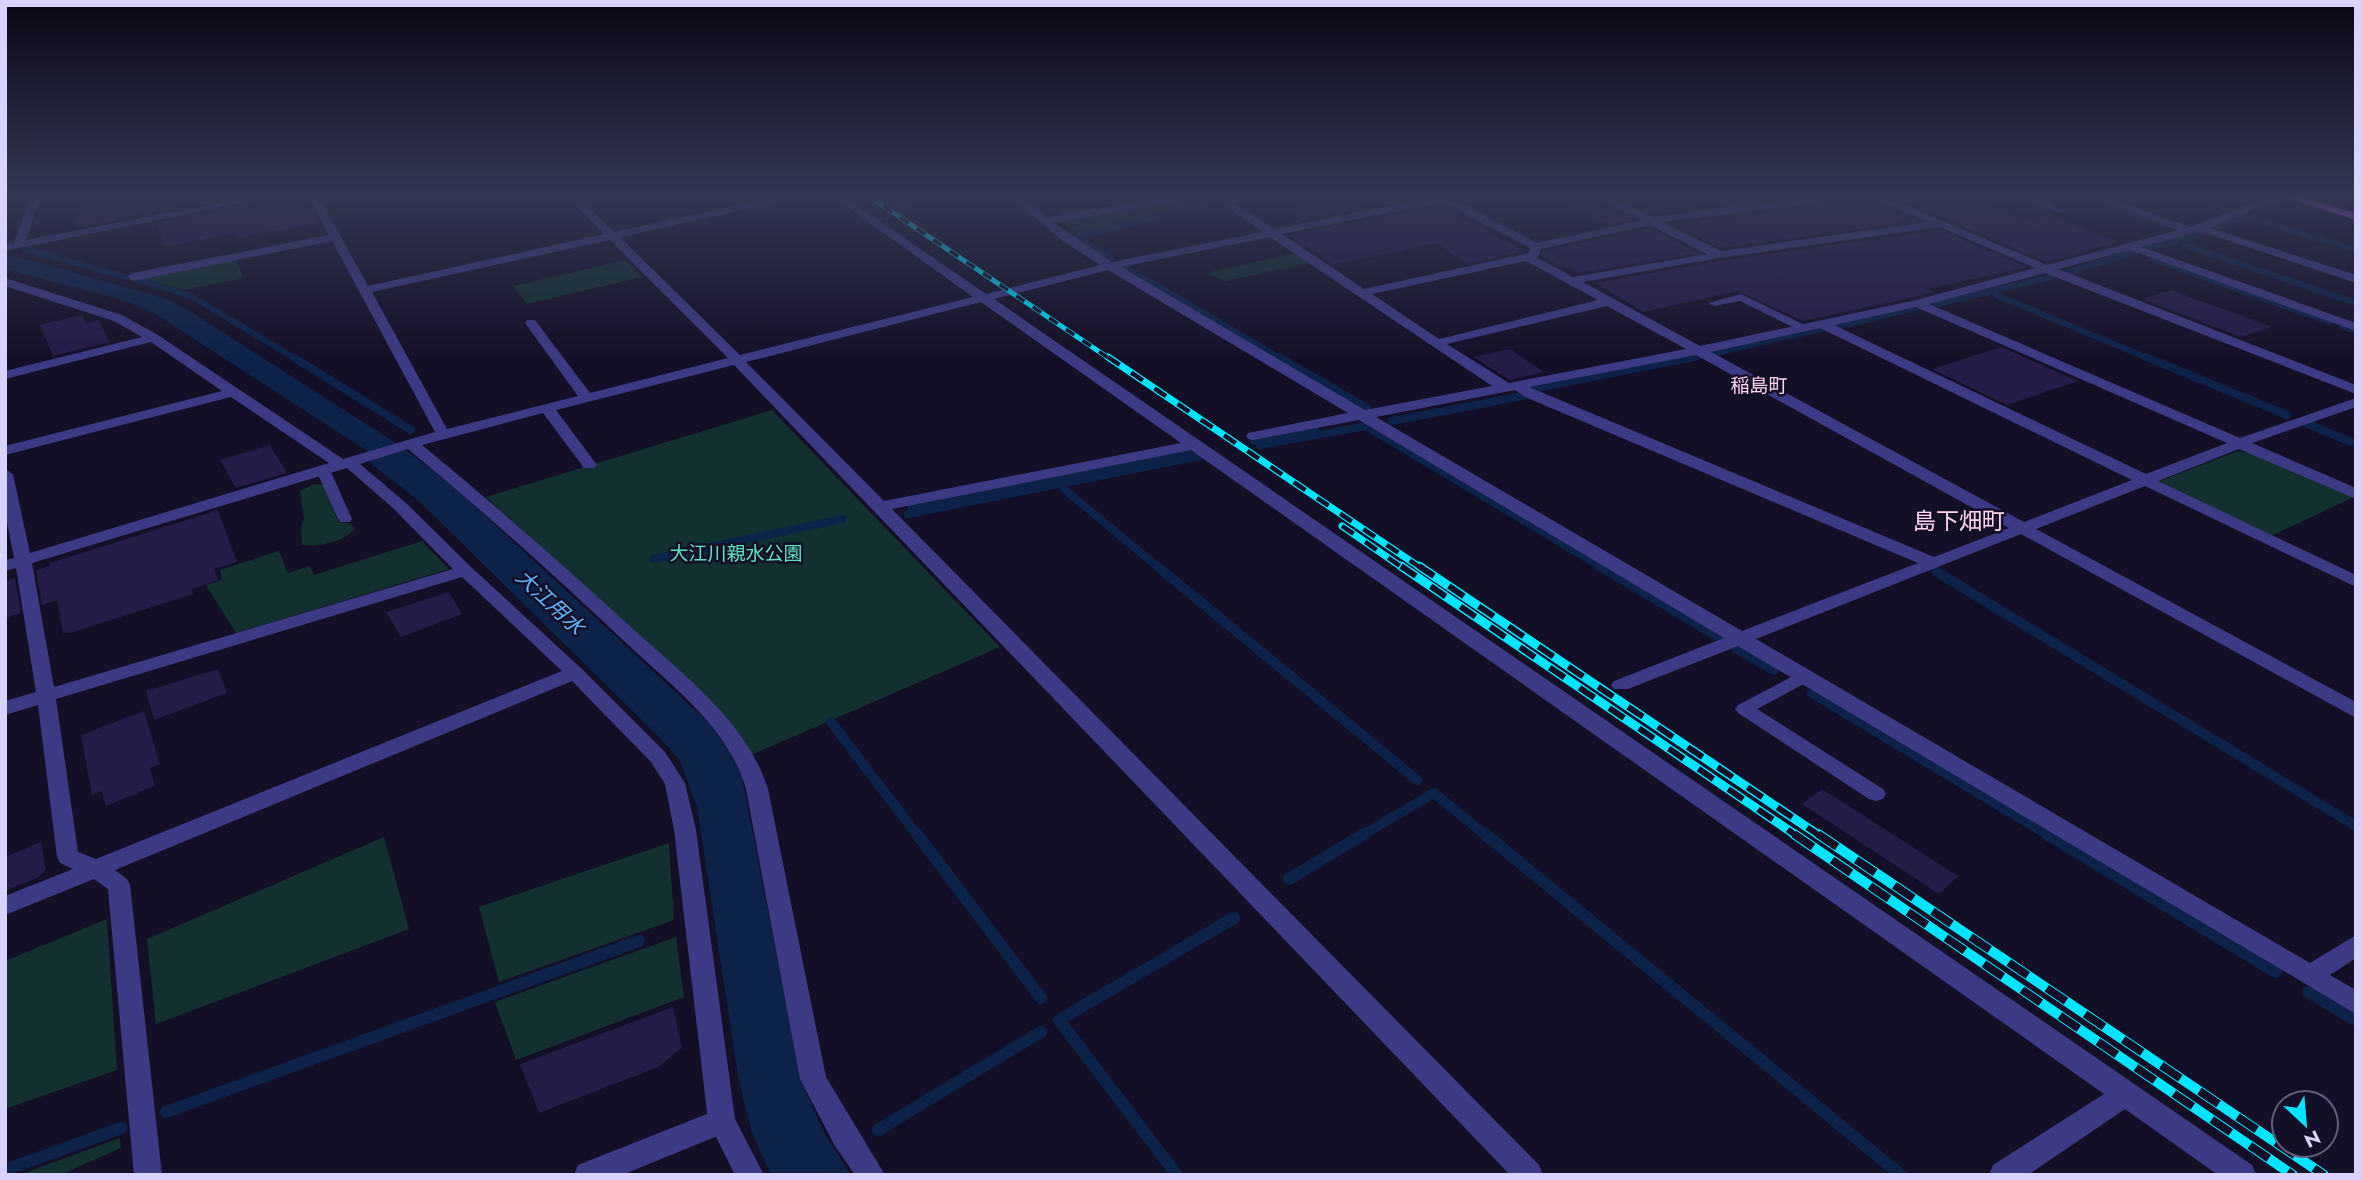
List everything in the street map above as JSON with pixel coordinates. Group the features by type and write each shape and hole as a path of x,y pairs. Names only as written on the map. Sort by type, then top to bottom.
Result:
{"street":[{"path":"133,277 270,250"},
{"path":"343,250 443,434"},
{"path":"365,290 548,250"},
{"path":"626,250 737,360 1529,1175"},
{"path":"915,250 2242,1175"},
{"path":"1087,250 2356,1003"},
{"path":"15,563 443,434 982,297 1188,250"},
{"path":"1297,250 1437,343 1513,387 1934,563"},
{"path":"1361,293 1534,256 1535,250"},
{"path":"1709,250 1719,255"},
{"path":"1570,281 1753,250"},
{"path":"2004,250 2356,390"},
{"path":"1253,436 1696,351 1917,303 2121,250"},
{"path":"2141,250 2356,327"},
{"path":"2261,250 2356,279"},
{"path":"1528,257 2356,711"},
{"path":"5,282 118,318 350,462 400,506 465,571 575,673 658,757 675,783 685,830 722,1121 750,1175"},
{"path":"1437,343 1607,302"},
{"path":"1917,303 2356,494"},
{"path":"531,323 587,398"},
{"path":"1822,324 2356,582"},
{"path":"5,374 153,338"},
{"path":"5,451 234,391"},
{"path":"1621,685 2240,444 2356,402"},
{"path":"547,408 589,464"},
{"path":"408,445 493,511 719,720 749,763 757,789 813,1079 845,1137 871,1175"},
{"path":"879,507 1195,446"},
{"path":"5,474 15,563 48,693 68,857 96,869 119,885 148,1175"},
{"path":"5,708 48,693 465,571"},
{"path":"5,906 575,673"},
{"path":"2310,976 2356,946"},
{"path":"2003,1175 2126,1094"},
{"path":"588,1175 722,1121"}],"lane":[{"path":"1714,303 1741,297 1803,328"},
{"path":"323,470 345,519"},
{"path":"1805,676 1744,709 1876,794"}],"green space":[{"path":"1296,253 1310,263 1225,281 1206,273"},
{"path":"236,258 243,278 184,290 140,278"},
{"path":"626,260 642,277 527,304 513,286"},
{"name":"大江川親水公園","path":"772,410 1000,647 751,755 669,663 486,497"},
{"path":"2238,451 2254,454 2354,497 2269,537 2164,487 2160,481"},
{"path":"314,484 324,485 338,522 349,523 355,528 345,537 331,542 302,545 301,527 304,518 300,491"},
{"path":"422,541 449,569 236,633 206,585 222,580 220,570 279,551 288,573 310,566 314,575"},
{"path":"384,837 409,929 156,1024 147,939"},
{"path":"669,843 674,920 499,982 479,907"},
{"path":"107,919 117,1070 5,1109 5,961"},
{"path":"676,937 684,997 516,1060 495,1002"},
{"path":"120,1138 121,1148 60,1175 19,1175"}],"water":[{"name":"大江用水","path":"5,253 167,299 399,445 450,483 709,723 730,752 742,777 801,1081 825,1134 851,1175 771,1175 752,1133 739,1082 697,807 680,761 661,739 418,500 371,464 372,454 157,315 126,301 5,269"}],"building":[{"path":"1311,250 1403,250 1333,265"},
{"path":"1446,250 1524,251 1467,264"},
{"path":"1693,250 1699,253 1579,273 1541,256 1543,251"},
{"path":"1797,250 1987,250 2027,267 1928,289 1934,292 1915,297 1803,321 1738,291 1644,312 1595,283"},
{"path":"2019,250 2090,250 2047,262"},
{"path":"2171,290 2272,327 2241,337 2142,299"},
{"path":"82,315 86,323 98,320 110,342 53,356 40,325"},
{"path":"2001,347 2078,381 2007,405 1932,369"},
{"path":"1510,349 1544,372 1510,380 1473,357"},
{"path":"270,445 287,473 236,488 220,460"},
{"path":"218,510 237,562 214,569 218,580 192,589 193,594 70,633 63,633 57,600 42,605 36,571 50,563"},
{"path":"15,578 21,613 5,618 5,581"},
{"path":"449,592 462,614 401,637 386,612"},
{"path":"218,669 227,693 154,720 146,691"},
{"path":"144,711 160,764 150,768 155,786 106,806 102,791 92,795 81,735"},
{"path":"1822,789 1958,876 1939,894 1802,804"},
{"path":"41,842 46,869 39,877 5,891 5,857"},
{"path":"673,1007 682,1048 658,1067 539,1113 520,1064"}],"waterway":[{"path":"30,250 126,277"},
{"path":"1097,250 1111,258"},
{"path":"2200,250 2356,303"},
{"path":"2064,273 2136,252"},
{"path":"2153,259 2330,322"},
{"path":"1124,266 1282,359"},
{"path":"1933,305 2051,277"},
{"path":"136,279 191,296 296,359"},
{"path":"1996,295 2150,359"},
{"path":"1836,327 1920,307"},
{"path":"2342,326 2356,331"},
{"path":"1712,354 1822,329"},
{"path":"1693,357 1699,356"},
{"path":"293,357 411,430"},
{"path":"1279,357 1367,408"},
{"path":"1531,389 1693,357"},
{"path":"1686,359 1693,357"},
{"path":"2146,357 2287,415"},
{"path":"1392,421 1523,396"},
{"path":"2308,424 2356,444"},
{"path":"1260,445 1366,426 1603,568"},
{"path":"1254,440 1315,429"},
{"path":"911,506 1188,451"},
{"path":"908,514 1200,456"},
{"path":"1064,489 1159,568"},
{"path":"654,559 843,519"},
{"path":"1157,566 1417,780"},
{"path":"1600,566 1719,637"},
{"path":"1937,572 2356,826"},
{"path":"1736,648 1774,670"},
{"path":"1812,693 2050,836"},
{"path":"831,722 918,836"},
{"path":"1361,836 1434,793 1487,836"},
{"path":"917,834 1041,998"},
{"path":"1289,879 1364,834"},
{"path":"1485,834 1901,1175"},
{"path":"2047,834 2276,972"},
{"path":"1177,1175 1059,1020 1234,918"},
{"path":"166,1112 639,941"},
{"path":"2308,992 2356,1020"},
{"path":"878,1130 1041,1032"},
{"path":"5,1170 121,1128"}],"railway":[{"path":"949,250 1110,359"},
{"path":"1108,357 1421,568"},
{"path":"1342,526 1403,568"},
{"path":"1401,566 1797,836"},
{"path":"1419,566 1820,836"},
{"path":"1794,834 2293,1175"},
{"path":"1818,834 2324,1175"}],"district":[{"name":"稲島町","path":"1759,385"},
{"name":"島下畑町","path":"1959,521"}]}
